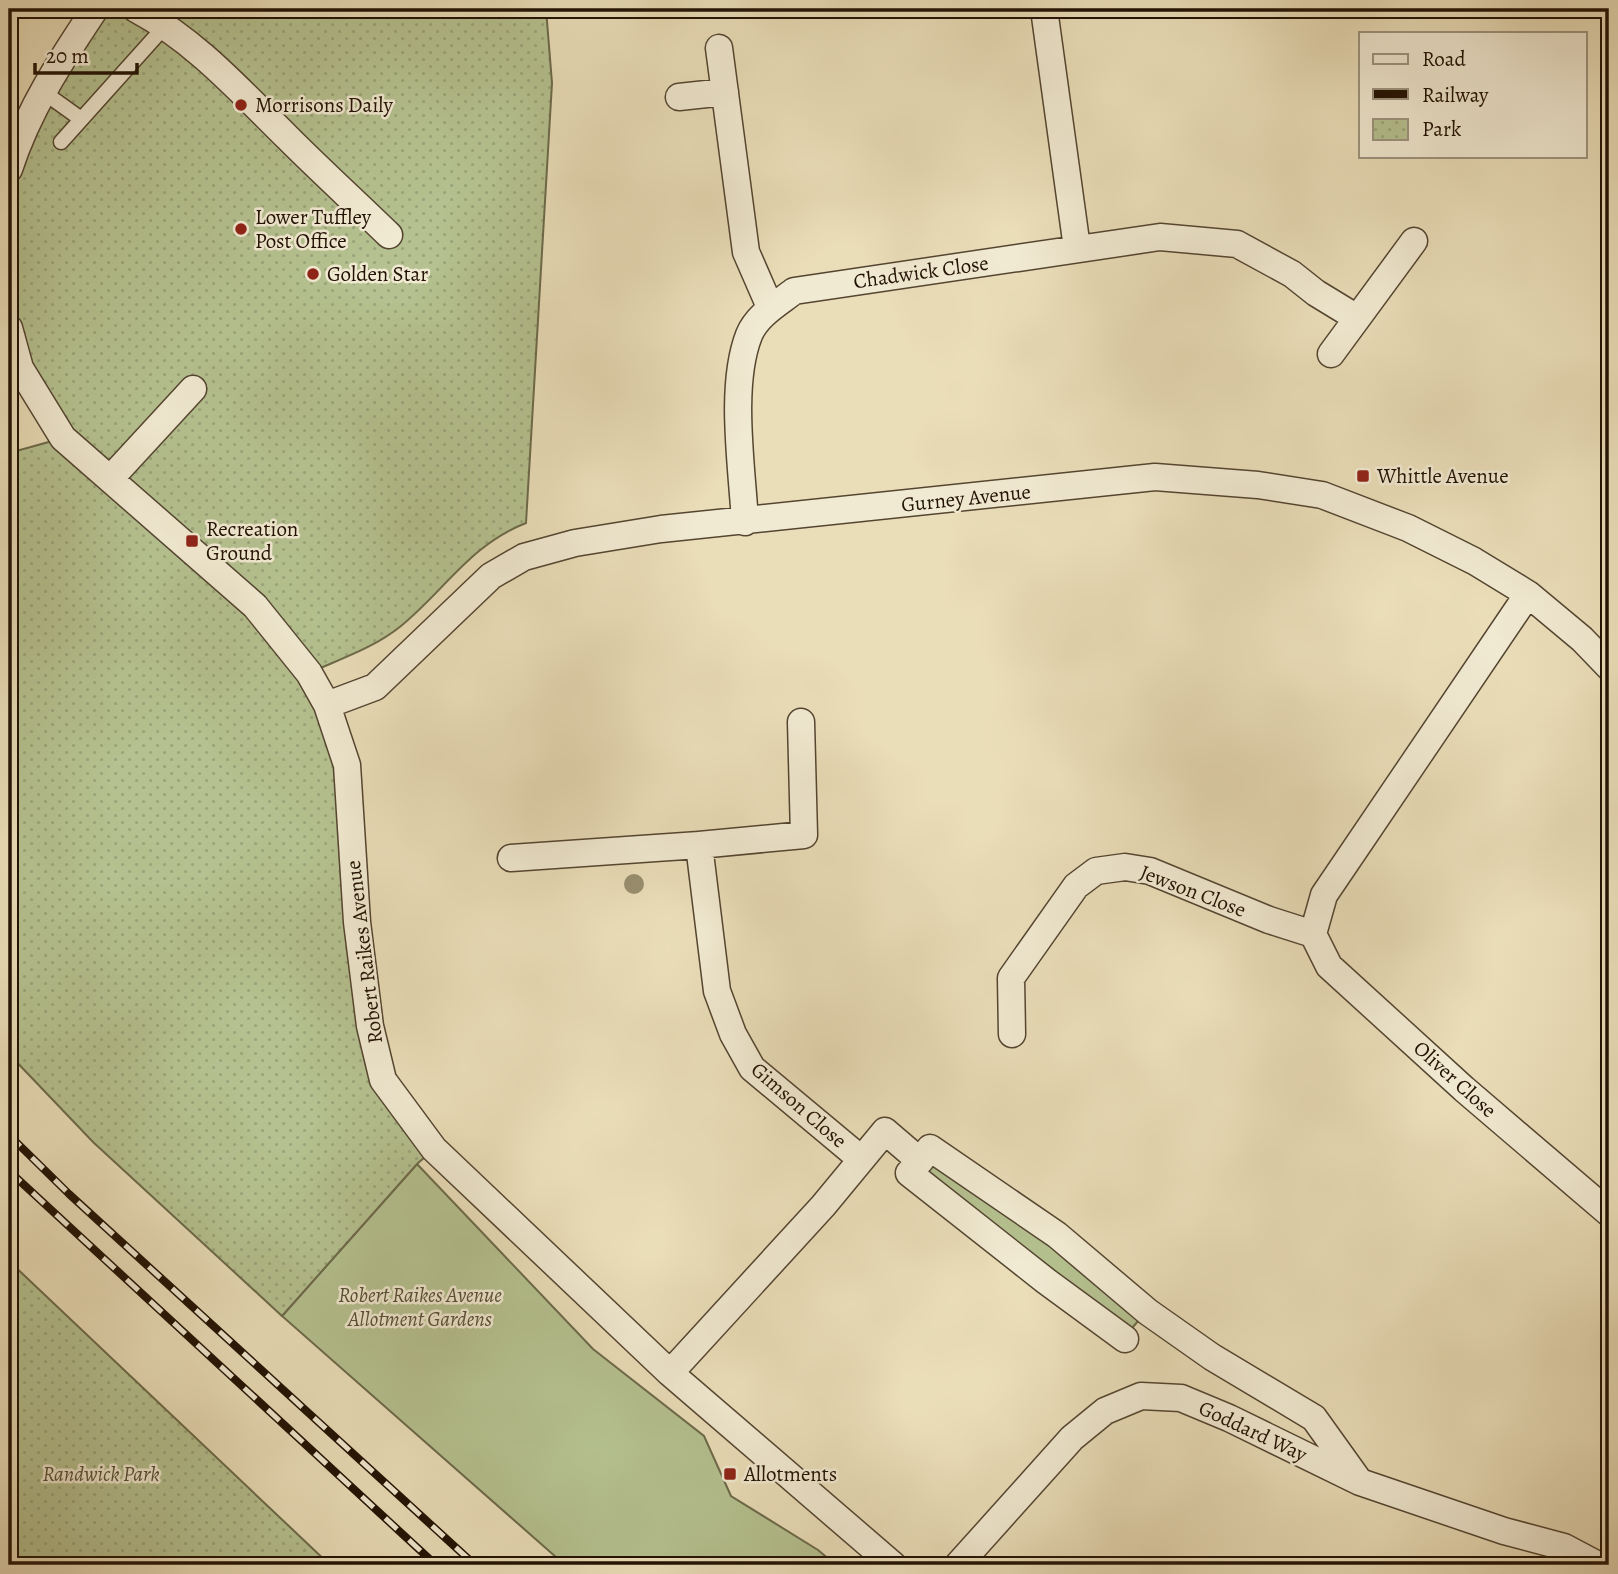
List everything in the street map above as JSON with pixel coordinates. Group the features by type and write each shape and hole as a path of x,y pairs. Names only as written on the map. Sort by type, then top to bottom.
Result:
{"street":[{"path":"9,169 18,141 42,90 95,9"},
{"path":"136,9 166,24 217,66 287,138 390,235"},
{"path":"1044,9 1077,248"},
{"path":"719,48 746,252 770,307"},
{"path":"679,97 724,92"},
{"name":"Chadwick Close","path":"745,522 738,421 741,370 750,333 770,307 794,291 1160,237 1237,244 1292,274 1316,293 1357,318"},
{"path":"1331,354 1414,241"},
{"name":"Robert Raikes Avenue","path":"9,328 20,368 63,438 254,606 309,673 327,705 347,765 357,922 370,1026 383,1080 434,1149 670,1373 893,1565"},
{"path":"110,479 193,389"},
{"name":"Gurney Avenue","path":"327,705 375,687 491,576 524,557 575,543 649,531 1155,477 1258,485 1322,495 1408,528 1474,561 1528,594 1582,639 1609,667"},
{"path":"1313,934 1324,895 1528,594"},
{"path":"511,858 804,835 801,722"},
{"name":"Gimson Close","path":"699,845 717,991 733,1034 752,1068 861,1159"},
{"name":"Jewson Close","path":"1012,1034 1011,978 1076,886 1096,871 1125,867 1150,871 1269,920 1313,934"},
{"name":"Oliver Close","path":"1313,934 1329,966 1464,1089 1609,1213"},
{"name":"Gimson Close","path":"670,1373 822,1206 885,1131 920,1161"},
{"path":"1125,1339 1046,1281 909,1173 930,1148 1066,1242 1149,1312 1212,1357 1314,1418 1360,1482"},
{"name":"Goddard Way","path":"958,1565 1072,1438 1105,1411 1141,1396 1181,1398 1229,1418 1360,1482 1504,1531 1564,1547 1598,1565"}],"lane":[{"path":"61,142 166,24"},
{"path":"42,90 81,119"}],"green space":[{"path":"95,9 546,9 552,83 526,523 506,532 473,556 391,634 309,673 327,705 370,1026 434,1149 417,1164 282,1316 93,1142 9,1054 9,453 63,438 9,328 9,169"},
{"path":"933,1155 1145,1313 1127,1334 919,1172"},
{"name":"Robert Raikes Avenue Allotment Gardens","path":"417,1164 593,1349 704,1436 731,1496 818,1550 836,1565 565,1565 282,1316"},
{"name":"Randwick Park","path":"9,1261 330,1565 9,1565"}],"railway":[{"path":"9,1135 69,1194 475,1565"},
{"path":"9,1171 436,1565"}],"place":[{"name":"Morrisons Daily","path":"241,105"},
{"name":"Lower Tuffley Post Office","path":"241,229"},
{"name":"Golden Star","path":"313,274"},
{"name":"Whittle Avenue","path":"1363,476"},
{"name":"Recreation Ground","path":"192,541"},
{"name":"Allotments","path":"730,1474"}]}
